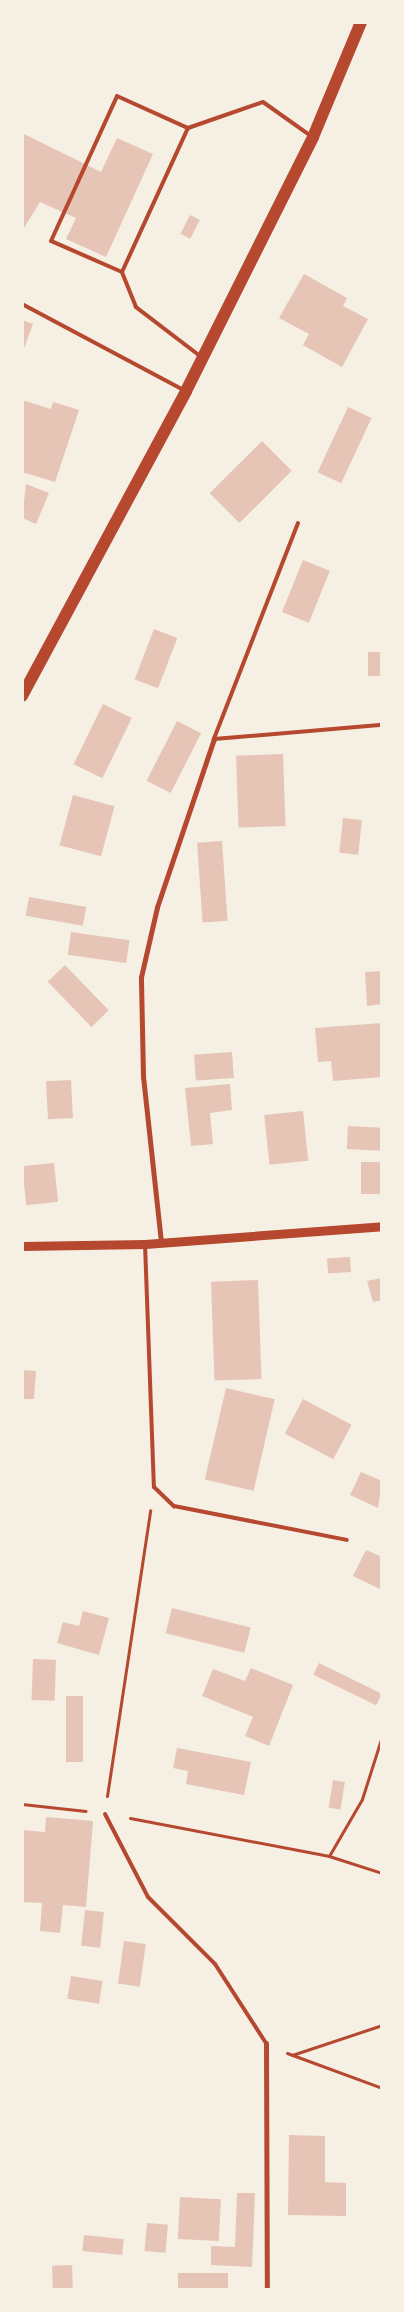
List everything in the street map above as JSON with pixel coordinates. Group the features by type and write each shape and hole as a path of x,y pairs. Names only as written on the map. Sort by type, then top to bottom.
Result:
{"main road":[{"path":"22,696 186,391 313,137 361,22"}],"street":[{"path":"161,1242 143,1076 141,978 157,907 214,739"},
{"path":"22,1246 145,1244 382,1226"},
{"path":"266,2043 267,2290"}],"lane":[{"path":"202,356 136,307 122,272 52,241 117,96 188,128 263,102 313,137"},
{"path":"122,272 188,128"},
{"path":"22,304 186,391"},
{"path":"298,523 214,739 382,724"},
{"path":"145,1244 154,1487 174,1506 347,1540"},
{"path":"105,1814 148,1897 215,1964 266,2043"}],"path":[{"path":"105,1814 154,1487"},
{"path":"329,1856 362,1799 382,1736"},
{"path":"22,1804 105,1814 329,1856 382,1873"},
{"path":"291,2055 382,2025"},
{"path":"266,2043 291,2055 382,2088"}],"building":[{"path":"22,133 101,172 117,138 153,154 106,257 66,239 76,218 40,202 22,231"},
{"path":"190,215 200,220 190,239 180,234"},
{"path":"304,274 347,298 343,306 368,319 342,367 303,345 309,334 279,318"},
{"path":"22,320 33,324 23,351 22,351"},
{"path":"22,400 51,409 53,402 79,410 55,482 22,472"},
{"path":"348,407 372,418 341,483 318,472"},
{"path":"262,441 292,471 239,523 210,493"},
{"path":"26,484 49,493 36,524 22,518"},
{"path":"303,560 330,571 309,623 282,612"},
{"path":"154,629 177,638 158,688 135,679"},
{"path":"368,652 382,652 382,676 368,676"},
{"path":"103,704 132,718 102,778 74,764"},
{"path":"177,721 201,733 171,793 147,781"},
{"path":"283,754 286,826 239,828 236,756"},
{"path":"73,795 115,806 101,856 60,845"},
{"path":"343,818 362,820 358,855 339,853"},
{"path":"222,841 228,921 203,923 197,843"},
{"path":"29,897 86,907 83,926 26,916"},
{"path":"71,932 129,940 126,963 68,955"},
{"path":"65,965 109,1010 91,1027 48,982"},
{"path":"382,971 382,1004 367,1006 365,972"},
{"path":"382,1023 382,1077 333,1081 331,1061 318,1062 315,1028"},
{"path":"232,1052 234,1078 196,1081 194,1055"},
{"path":"71,1080 73,1118 48,1119 46,1081"},
{"path":"230,1084 232,1110 210,1113 213,1144 191,1146 185,1088"},
{"path":"303,1111 308,1161 269,1165 264,1115"},
{"path":"348,1126 382,1128 381,1151 347,1149"},
{"path":"361,1162 382,1162 382,1194 361,1194"},
{"path":"54,1163 58,1202 26,1205 22,1166"},
{"path":"350,1257 351,1272 328,1274 327,1259"},
{"path":"382,1278 382,1300 373,1302 367,1281"},
{"path":"258,1280 261,1379 214,1381 211,1282"},
{"path":"22,1370 36,1371 34,1399 22,1399"},
{"path":"226,1388 275,1399 254,1491 205,1480"},
{"path":"303,1399 352,1425 333,1459 285,1433"},
{"path":"361,1472 382,1481 378,1508 350,1495"},
{"path":"366,1550 382,1557 382,1590 353,1576"},
{"path":"172,1608 251,1628 244,1653 166,1633"},
{"path":"83,1611 109,1618 99,1655 57,1643 63,1622 79,1626"},
{"path":"33,1659 56,1660 55,1701 32,1700"},
{"path":"319,1663 382,1694 376,1705 313,1675"},
{"path":"251,1668 293,1685 269,1746 245,1736 253,1717 202,1696 213,1669 245,1681"},
{"path":"66,1696 83,1696 83,1762 66,1762"},
{"path":"177,1748 251,1762 244,1795 186,1784 188,1771 173,1768"},
{"path":"333,1780 345,1782 340,1810 329,1808"},
{"path":"46,1817 93,1821 86,1907 63,1905 60,1933 40,1931 42,1903 22,1902 22,1830 45,1832"},
{"path":"85,1910 104,1912 100,1948 81,1946"},
{"path":"124,1941 146,1944 140,1987 118,1984"},
{"path":"71,1976 103,1981 99,2004 67,1999"},
{"path":"289,2135 325,2136 325,2182 346,2183 346,2216 288,2215"},
{"path":"237,2193 255,2193 252,2267 211,2265 211,2246 235,2247"},
{"path":"180,2197 221,2199 219,2241 178,2239"},
{"path":"147,2223 168,2225 165,2253 145,2251"},
{"path":"84,2235 124,2239 122,2255 82,2251"},
{"path":"72,2265 73,2290 53,2290 52,2266"},
{"path":"178,2273 228,2273 228,2290 178,2290"}]}
